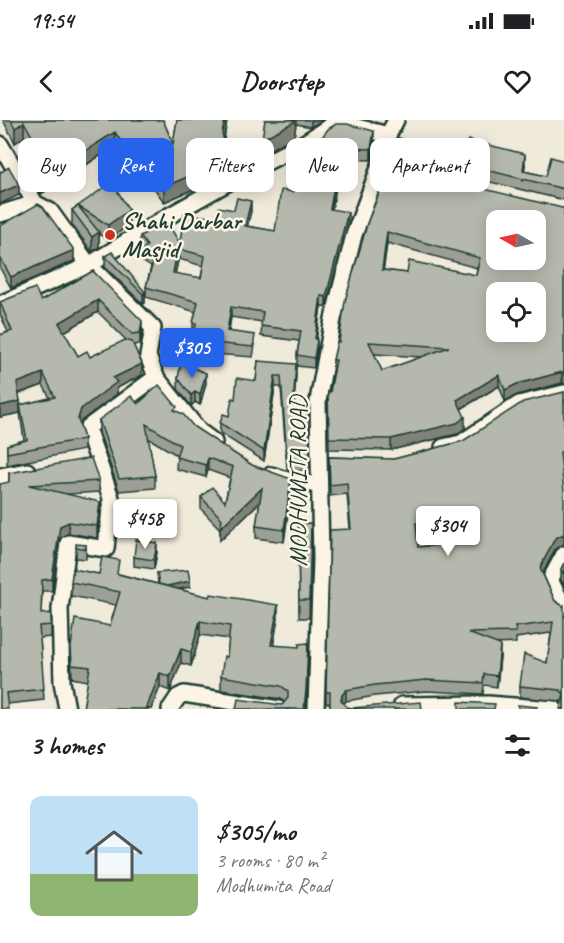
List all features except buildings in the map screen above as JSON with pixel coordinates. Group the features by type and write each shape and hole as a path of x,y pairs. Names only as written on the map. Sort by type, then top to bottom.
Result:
{"street":[{"name":"MODHUMITA ROAD","path":"316,709 321,559 320,485 324,458 318,401 333,319 354,235 386,166 388,135 396,120"},
{"path":"0,304 89,265 130,238 304,143 333,124 349,125 388,135"},
{"path":"0,144 35,203 50,211 89,265 153,328 148,356 156,377 199,431 225,450"},
{"path":"0,214 35,203"},
{"path":"67,709 62,682 60,609 68,543 106,549 111,498 91,459 87,428 156,377"},
{"path":"427,451 461,443 519,404 564,393"},
{"path":"0,476 43,468"},
{"path":"257,470 290,481 320,485"},
{"path":"564,554 550,580 564,607"},
{"path":"170,709 178,697 184,694 279,709"},
{"path":"385,706 488,704 554,709"}],"place":[{"name":"Shahi Darbar Masjid","path":"110,235"}]}
